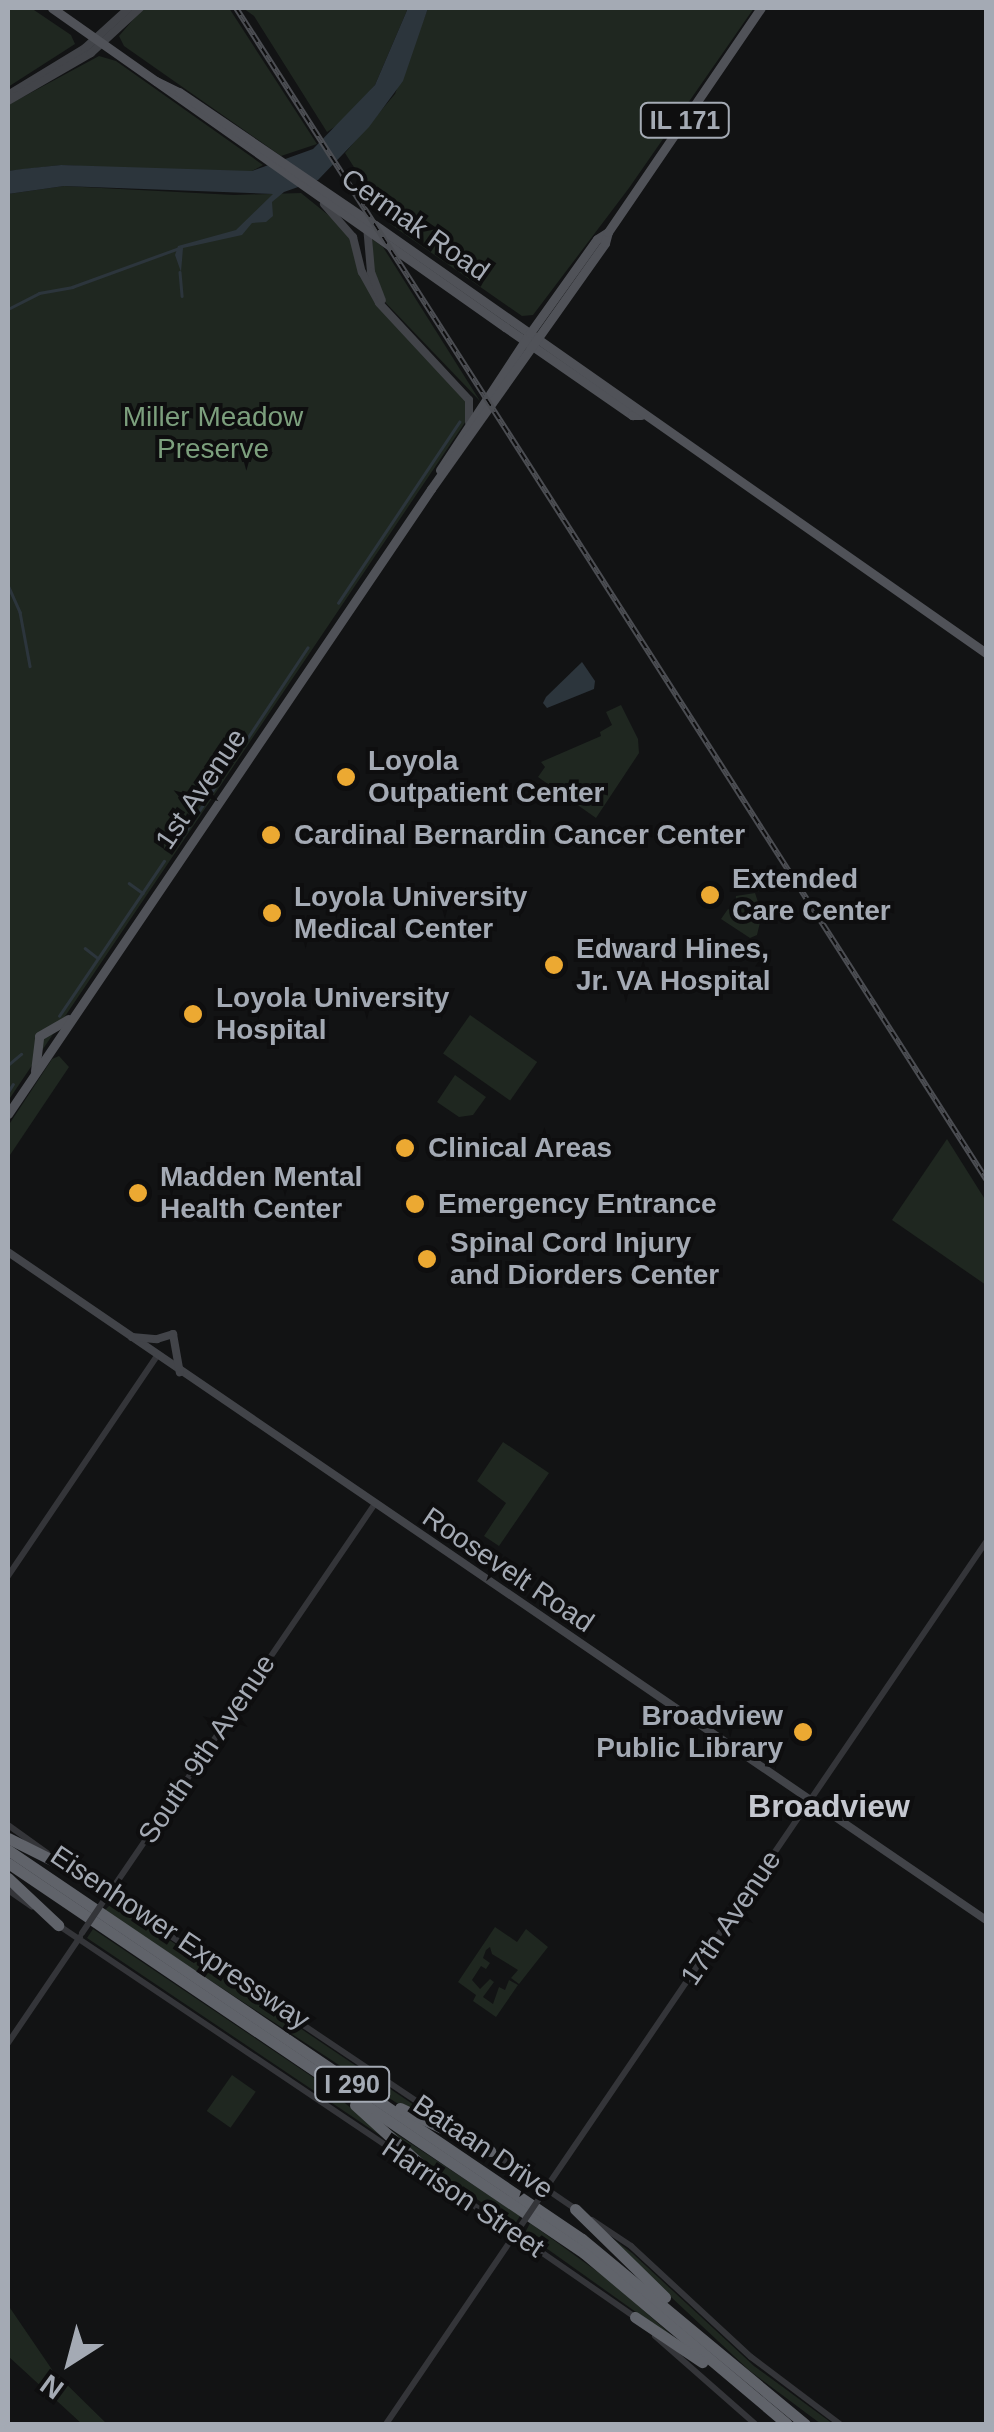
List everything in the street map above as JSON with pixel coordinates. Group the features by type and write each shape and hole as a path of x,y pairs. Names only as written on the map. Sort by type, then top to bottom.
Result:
{"highway":[{"path":"8,1838 76,1872"},
{"name":"Eisenhower Expressway","path":"8,1850 582,2239 805,2424"},
{"name":"Eisenhower Expressway","path":"8,1863 597,2262 726,2376 787,2424"},
{"path":"8,1878 58,1925"},
{"path":"334,2084 441,2183"},
{"path":"375,2100 490,2151"},
{"path":"575,2209 642,2271 689,2328"},
{"path":"635,2318 726,2376"}],"main road":[{"name":"Cermak Road","path":"52,8 312,188 359,214 515,322 532,340"},
{"path":"100,41 130,8"},
{"path":"8,98 100,41 140,8"},
{"name":"1st Avenue","path":"431,489 479,409 532,340 598,239 608,232 761,8"},
{"name":"Cermak Road","path":"312,188 321,200 560,359 632,415 641,414 986,654"},
{"path":"321,200 350,231 364,277 378,303 469,400 469,424"},
{"path":"359,214 368,232 371,272 382,300 479,409 481,422"},
{"path":"514,374 533,358 560,359 545,320 515,322"},
{"name":"1st Avenue","path":"8,1114 431,489 514,374 532,340"},
{"path":"34,1075 39,1036 75,1014"},
{"name":"Roosevelt Road","path":"8,1252 373,1506 986,1920"},
{"path":"129,1336 157,1339 173,1334 180,1372"}],"street":[{"path":"8,1576 157,1356"},
{"name":"South 9th Avenue","path":"8,2043 373,1506"},
{"name":"17th Avenue","path":"386,2424 986,1542"},
{"name":"Bataan Drive","path":"8,1825 107,1897 630,2246 802,2398 840,2424"},
{"name":"Harrison Street","path":"8,1890 441,2183 518,2230 635,2318 755,2424"}],"green space":[{"path":"8,8 31,8 71,35 75,44 8,87"},
{"path":"143,8 229,8 317,144 281,156 124,46 119,36"},
{"path":"243,8 408,8 375,85 345,120 327,132 254,16"},
{"path":"428,8 754,8 629,188 533,315 522,316 390,224 345,153 395,94"},
{"path":"99,56 116,61 263,165 252,171 61,165 8,171 8,105"},
{"name":"Miller Meadow Preserve","path":"64,186 234,195 301,193 348,231 364,280 466,399 466,421 8,1101 8,194"},
{"path":"372,239 383,247 480,401 385,302 374,277"},
{"path":"621,705 638,739 639,753 596,818 538,777 545,767 541,762 601,736 600,732 612,725 606,712"},
{"path":"755,893 762,914 757,935 750,938 721,919 728,909 735,912 736,896"},
{"path":"470,1015 537,1062 510,1101 443,1054"},
{"path":"59,1056 69,1067 8,1158 8,1126 52,1059"},
{"path":"455,1075 486,1097 473,1115 459,1117 437,1102"},
{"path":"947,1139 986,1201 986,1285 892,1220"},
{"path":"503,1442 549,1473 499,1546 484,1536 506,1503 477,1481"},
{"path":"113,1902 460,2136 415,2115 132,1929 105,1910"},
{"path":"495,1927 517,1942 526,1929 548,1947 519,1984 511,1978 518,1970 492,1954 490,1947 486,1950 483,1958 490,1963 486,1969 481,1966 472,1980 480,1989 490,1979 494,1982 483,1997 493,2004 499,1987 505,1990 509,1980 518,1985 496,2017 473,2001 476,1995 458,1982"},
{"path":"93,1929 320,2082 396,2146 87,1938"},
{"path":"232,2075 256,2092 231,2128 207,2111"},
{"path":"386,2127 520,2216 515,2224 435,2172"},
{"path":"530,2223 609,2280 685,2347 525,2233"},
{"path":"592,2223 632,2253 754,2366 833,2424 821,2424 750,2371"},
{"path":"8,2305 53,2371 107,2424 82,2424 8,2356"}],"shaded area":[{"path":"408,8 428,8 403,81 369,127 318,180 284,192 272,202 273,216 266,222 252,223 242,235 183,248 181,272 175,255 178,246 236,230 273,194 64,186 8,194 8,171 61,165 252,171 313,149 375,85"},
{"path":"582,662 595,681 594,689 547,708 543,703 546,697"}],"waterway":[{"path":"8,309 39,293 72,287 179,248"},
{"path":"180,272 182,296"},
{"path":"338,603 459,422"},
{"path":"8,585 20,612 30,666"},
{"path":"179,841 307,648"},
{"path":"59,1016 164,861"},
{"path":"129,883 143,893"},
{"path":"85,948 98,958"},
{"path":"8,1075 8,1065 21,1054"},
{"path":"8,1092 13,1084"}],"railway":[{"path":"236,8 986,1179"}],"place":[{"name":"Loyola Outpatient Center","path":"346,777"},
{"name":"Cardinal Bernardin Cancer Center","path":"271,835"},
{"name":"Extended Care Center","path":"710,895"},
{"name":"Loyola University Medical Center","path":"272,913"},
{"name":"Edward Hines, Jr. VA Hospital","path":"554,965"},
{"name":"Loyola University Hospital","path":"193,1014"},
{"name":"Clinical Areas","path":"405,1148"},
{"name":"Madden Mental Health Center","path":"138,1193"},
{"name":"Emergency Entrance","path":"415,1204"},
{"name":"Spinal Cord Injury and Diorders Center","path":"427,1259"},
{"name":"Broadview Public Library","path":"803,1732"}],"district":[{"name":"Broadview","path":"829,1806"}]}
